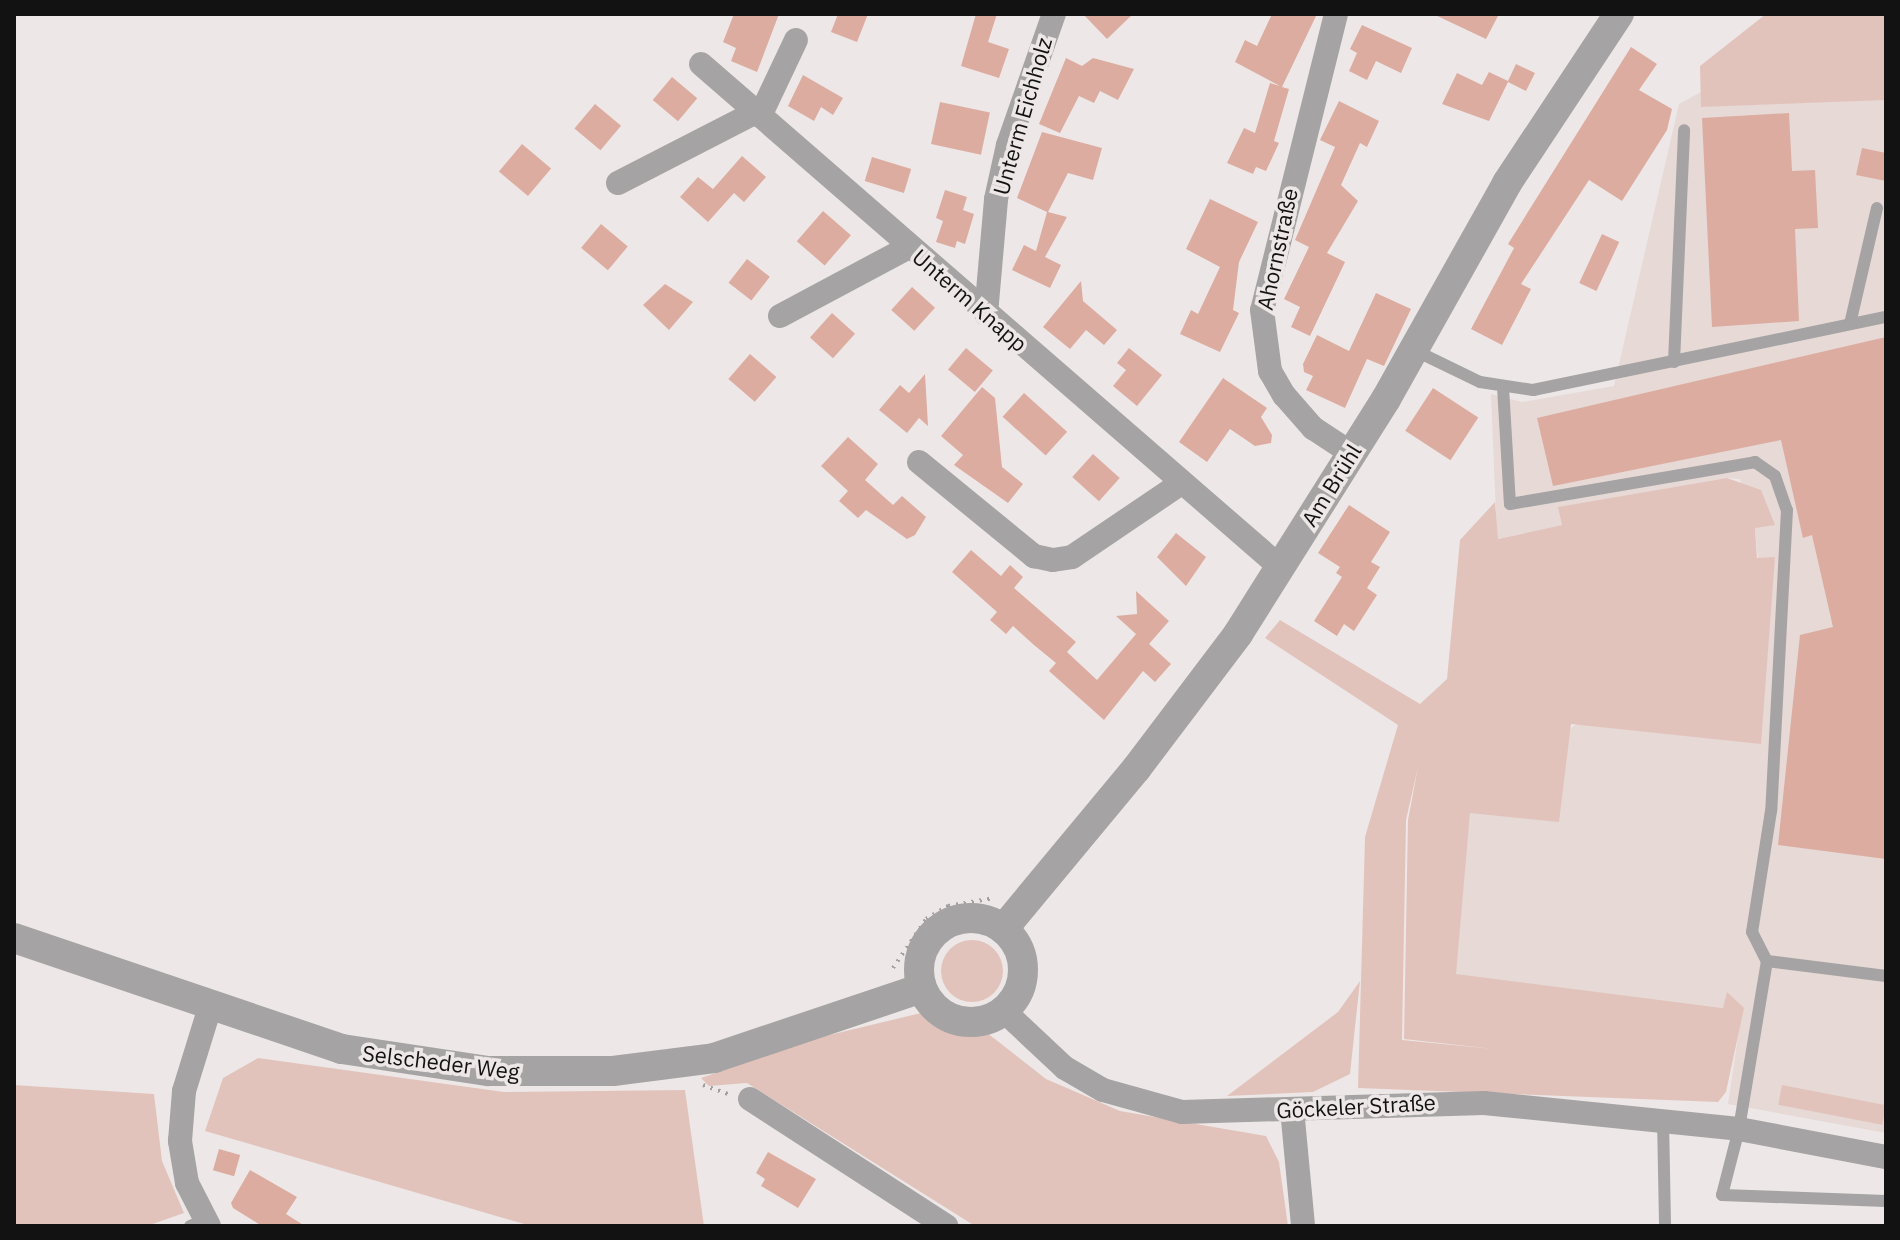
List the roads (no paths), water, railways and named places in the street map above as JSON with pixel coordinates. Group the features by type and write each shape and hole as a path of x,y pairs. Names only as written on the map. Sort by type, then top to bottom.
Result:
{"street":[{"name":"Unterm Eichholz","path":"986,314 996,199 1008,145 1054,14"},
{"name":"Ahornstraße","path":"1336,14 1262,310 1270,371 1284,395 1313,428 1351,453"},
{"name":"Am Brühl","path":"1004,928 1210,673 1280,567 1414,350 1507,183 1619,14"},
{"path":"618,183 758,114 796,40"},
{"name":"Unterm Knapp","path":"701,64 1180,484 1280,567"},
{"path":"780,316 909,247"},
{"path":"919,462 1034,556 1053,560 1072,557 1180,484"},
{"path":"975,917 1004,928 1018,945 1024,977 1004,1011 986,1020 960,1021 937,1009 922,988 921,954 937,930 975,917"},
{"name":"Selscheder Weg","path":"14,938 210,1007 342,1049 488,1071 613,1071 714,1058 922,988"},
{"path":"201,1224 182,1164 180,1109 210,1007"},
{"name":"Göckeler Straße","path":"1004,1011 1065,1068 1103,1090 1143,1104 1197,1113 1436,1101 1663,1119 1739,1129 1886,1157"},
{"path":"750,1099 946,1226"},
{"path":"1292,1109 1303,1226"}],"lane":[{"path":"1674,362 1684,130"},
{"path":"1850,324 1877,208"},
{"path":"1414,350 1451,371 1503,387 1556,388 1886,317"},
{"path":"1503,387 1510,504 1755,462 1775,476 1787,510 1771,811 1752,932 1767,961 1739,1129 1722,1195 1886,1201"},
{"path":"1767,961 1886,976"},
{"path":"1663,1119 1665,1226"}]}
